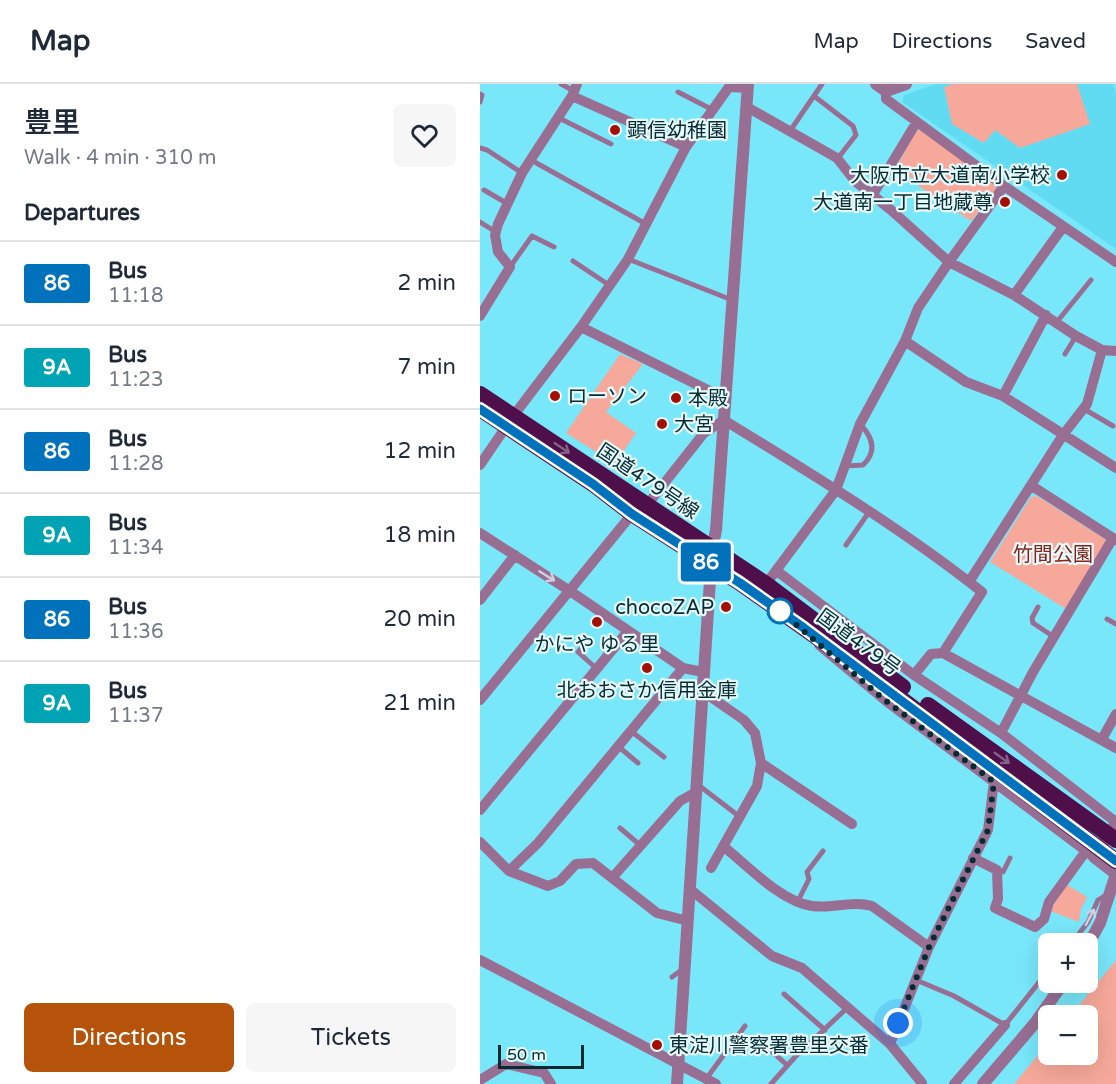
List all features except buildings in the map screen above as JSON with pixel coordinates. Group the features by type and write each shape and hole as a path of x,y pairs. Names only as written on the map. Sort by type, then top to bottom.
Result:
{"highway":[{"name":"国道479号","path":"480,394 511,421 632,514 712,558 770,604 903,685 1116,840"},
{"name":"国道479号","path":"480,409 511,421"},
{"name":"国道479号線","path":"511,421 647,505 712,558 771,578 903,685"},
{"name":"国道479号","path":"903,685 1116,861"}],"street":[{"path":"906,84 881,88 886,99 916,123 1062,227 1116,262"},
{"path":"480,465 628,259 686,147 729,87 748,86 702,691 678,1084"},
{"path":"480,316 510,267 498,252 496,232 498,224 522,173 574,90 686,147"},
{"path":"747,107 837,158 855,181 949,262 1014,295 1076,336 1102,350 1116,351"},
{"path":"872,196 916,123"},
{"path":"771,578 836,490 860,424 905,341 918,308 1004,186"},
{"path":"1014,295 1062,227"},
{"path":"1003,396 1046,315"},
{"path":"581,327 726,399"},
{"path":"905,341 966,382 1003,396 1116,468"},
{"path":"969,582 1063,435 1087,404 1102,350"},
{"path":"724,420 836,490 982,592 943,653"},
{"path":"647,505 704,433 724,420"},
{"path":"1001,733 1054,637 1115,539 1032,486"},
{"path":"480,700 632,514"},
{"path":"480,533 683,668 704,672"},
{"path":"480,600 515,555"},
{"path":"770,604 886,701 1116,874 1095,933"},
{"path":"480,810 628,630"},
{"path":"973,858 997,870 998,899 995,908 1035,927 1044,919 1049,902 1116,822 1001,733 903,685 931,654 943,653 1116,748"},
{"path":"509,871 538,843 683,668"},
{"path":"702,691 744,720 755,733 761,763 757,786 711,868"},
{"path":"1102,739 1116,714"},
{"path":"761,763 852,824"},
{"path":"890,1044 929,947 988,830 994,782"},
{"path":"612,878 680,801 696,788"},
{"path":"480,842 509,871 548,886 560,881 576,864 592,863 657,913 688,921"},
{"path":"723,846 773,888 808,906 829,908 862,903 872,906 929,947"},
{"path":"690,889 772,956 802,968 890,1044 922,1083"},
{"path":"480,960 711,1082"},
{"path":"982,1084 1035,1023 1056,993"},
{"path":"954,1084 1005,1025"},
{"path":"480,1080 506,1064 544,1073 550,1084"}],"lane":[{"path":"561,84 574,90"},
{"path":"790,131 822,84"},
{"path":"678,92 713,110"},
{"path":"480,94 482,96 480,102"},
{"path":"814,96 853,126 856,135 837,158"},
{"path":"558,117 611,144"},
{"path":"480,148 487,150 522,173"},
{"path":"531,160 646,224"},
{"path":"484,189 508,204"},
{"path":"480,222 496,232"},
{"path":"510,267 532,236 554,248"},
{"path":"628,259 732,300"},
{"path":"573,261 610,285"},
{"path":"1056,323 1091,280"},
{"path":"1065,354 1076,336"},
{"path":"1084,409 1113,426"},
{"path":"845,466 863,465 869,459 873,443 869,433 860,424"},
{"path":"846,545 869,512"},
{"path":"1038,607 1032,618 1033,623 1054,637"},
{"path":"1107,619 1116,624"},
{"path":"583,646 578,652 597,669"},
{"path":"631,731 663,758"},
{"path":"618,746 638,763"},
{"path":"696,788 740,817"},
{"path":"620,828 640,845"},
{"path":"798,901 809,879 807,872 823,851"},
{"path":"997,870 1003,872 1010,858"},
{"path":"1080,933 1088,922 1098,900 1110,893"},
{"path":"672,977 685,969"},
{"path":"916,980 954,996 1005,1025 1038,984"},
{"path":"784,994 825,1030"},
{"path":"771,1084 787,1065 847,1008"},
{"path":"711,1082 745,1026"},
{"path":"759,1040 787,1065"}],"shaded area":[{"name":"大阪市立大道南小学校","path":"936,84 1113,84 1116,94 1116,249 902,102 904,95"}],"green space":[{"path":"953,84 1077,84 1090,124 1020,148 995,130 984,143 952,124 944,87"},
{"path":"920,130 995,183 996,190 971,221 920,187 898,164 916,131"},
{"path":"620,354 643,364 606,412 636,433 615,464 566,433"},
{"name":"竹間公園","path":"1037,496 1105,539 1106,544 1066,609 990,562 1031,497"},
{"path":"1066,884 1087,897 1081,909 1079,922 1050,911"},
{"path":"1116,960 1116,1084 1014,1084 1038,1055 1038,1065 1098,1065 1098,1005 1079,1005 1089,993 1098,993 1098,982"}],"bus line":[{"name":"86","path":"480,409 593,484 632,514 740,583 804,628 1116,861"}],"place":[{"name":"顕信幼稚園","path":"615,130"},
{"name":"大阪市立大道南小学校","path":"1062,175"},
{"name":"大道南一丁目地蔵尊","path":"1005,202"},
{"name":"ローソン","path":"555,396"},
{"name":"本殿","path":"676,398"},
{"name":"大宮","path":"662,424"},
{"name":"chocoZAP","path":"726,607"},
{"name":"かにや ゆる里","path":"597,622"},
{"name":"北おおさか信用金庫","path":"647,668"},
{"name":"東淀川警察署豊里交番","path":"657,1045"}],"route":[{"path":"780,611 886,701 994,782 988,830 929,947 898,1023"}]}
